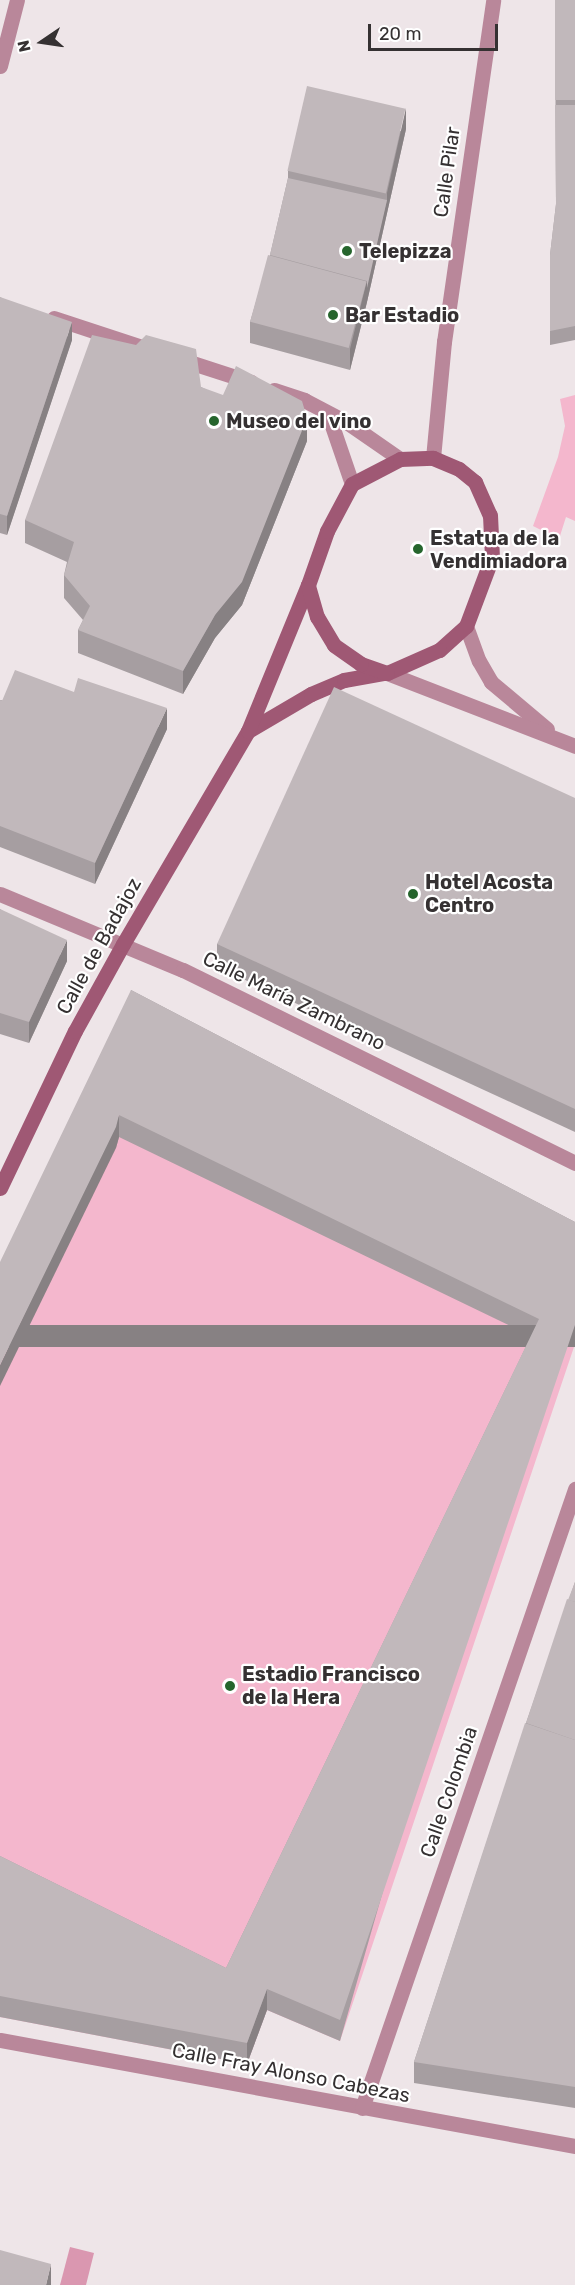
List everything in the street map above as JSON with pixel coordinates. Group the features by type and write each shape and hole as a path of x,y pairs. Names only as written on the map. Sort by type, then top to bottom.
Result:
{"street":[{"path":"0,66 17,0"},
{"name":"Calle Pilar","path":"433,458 444,342 493,0"},
{"path":"34,312 304,400 348,423 400,459"},
{"path":"328,414 352,484"},
{"name":"Calle de Badajoz","path":"0,1188 75,1031 123,944 248,731 308,585 327,531 352,484 400,459 433,458 459,469 475,482 490,515 492,557 466,626 439,650 387,673 344,680 311,694 248,731"},
{"path":"308,585 317,617 334,645 362,664 575,746"},
{"path":"466,626 479,661 492,682 556,737"},
{"name":"Calle María Zambrano","path":"0,894 183,970 572,1158"},
{"name":"Calle Colombia","path":"362,2108 575,1489"},
{"name":"Calle Fray Alonso Cabezas","path":"0,2040 575,2146"}],"shaded area":[{"path":"575,395 575,521 566,517 559,539 533,526 558,457 565,426 560,399"},
{"name":"Estadio Francisco de la Hera","path":"131,1011 575,1344 340,2041 267,2010 247,2064 0,2017 0,1283"},
{"path":"70,2247 94,2253 86,2285 60,2285"}],"building":[{"path":"555,0 575,0 575,100 555,100"},
{"path":"307,86 405,109 386,193 287,171"},
{"path":"555,105 575,105 575,326 550,331 550,255 556,204"},
{"path":"288,178 387,200 367,288 367,281 270,255"},
{"path":"268,255 367,281 349,348 250,322"},
{"path":"0,297 72,322 7,516 0,514"},
{"path":"92,335 136,345 146,335 196,349 201,387 223,395 236,366 302,401 307,418 242,582 215,615 183,671 78,630 90,606 64,575 74,542 25,520"},
{"path":"15,670 74,692 78,678 167,708 95,863 0,826 0,700 2,701"},
{"name":"Hotel Acosta Centro","path":"334,687 575,798 575,1109 217,944"},
{"path":"0,909 67,940 29,1022 0,1013"},
{"path":"131,990 575,1222 575,1325 340,2020 267,1989 247,2043 0,1996 0,1856 226,1968 539,1319 119,1115 116,1127 0,1365 0,1262"},
{"path":"575,1582 575,1602 568,1600"},
{"path":"567,1599 575,1602 575,1740 526,1723"},
{"path":"525,1723 575,1740 575,2087 414,2062"},
{"path":"0,2250 51,2264 46,2285 0,2285"}],"place":[{"name":"Telepizza","path":"347,251"},
{"name":"Bar Estadio","path":"333,315"},
{"name":"Museo del vino","path":"214,421"},
{"name":"Estatua de la Vendimiadora","path":"418,549"},
{"name":"Hotel Acosta Centro","path":"413,894"},
{"name":"Estadio Francisco de la Hera","path":"230,1686"}]}
